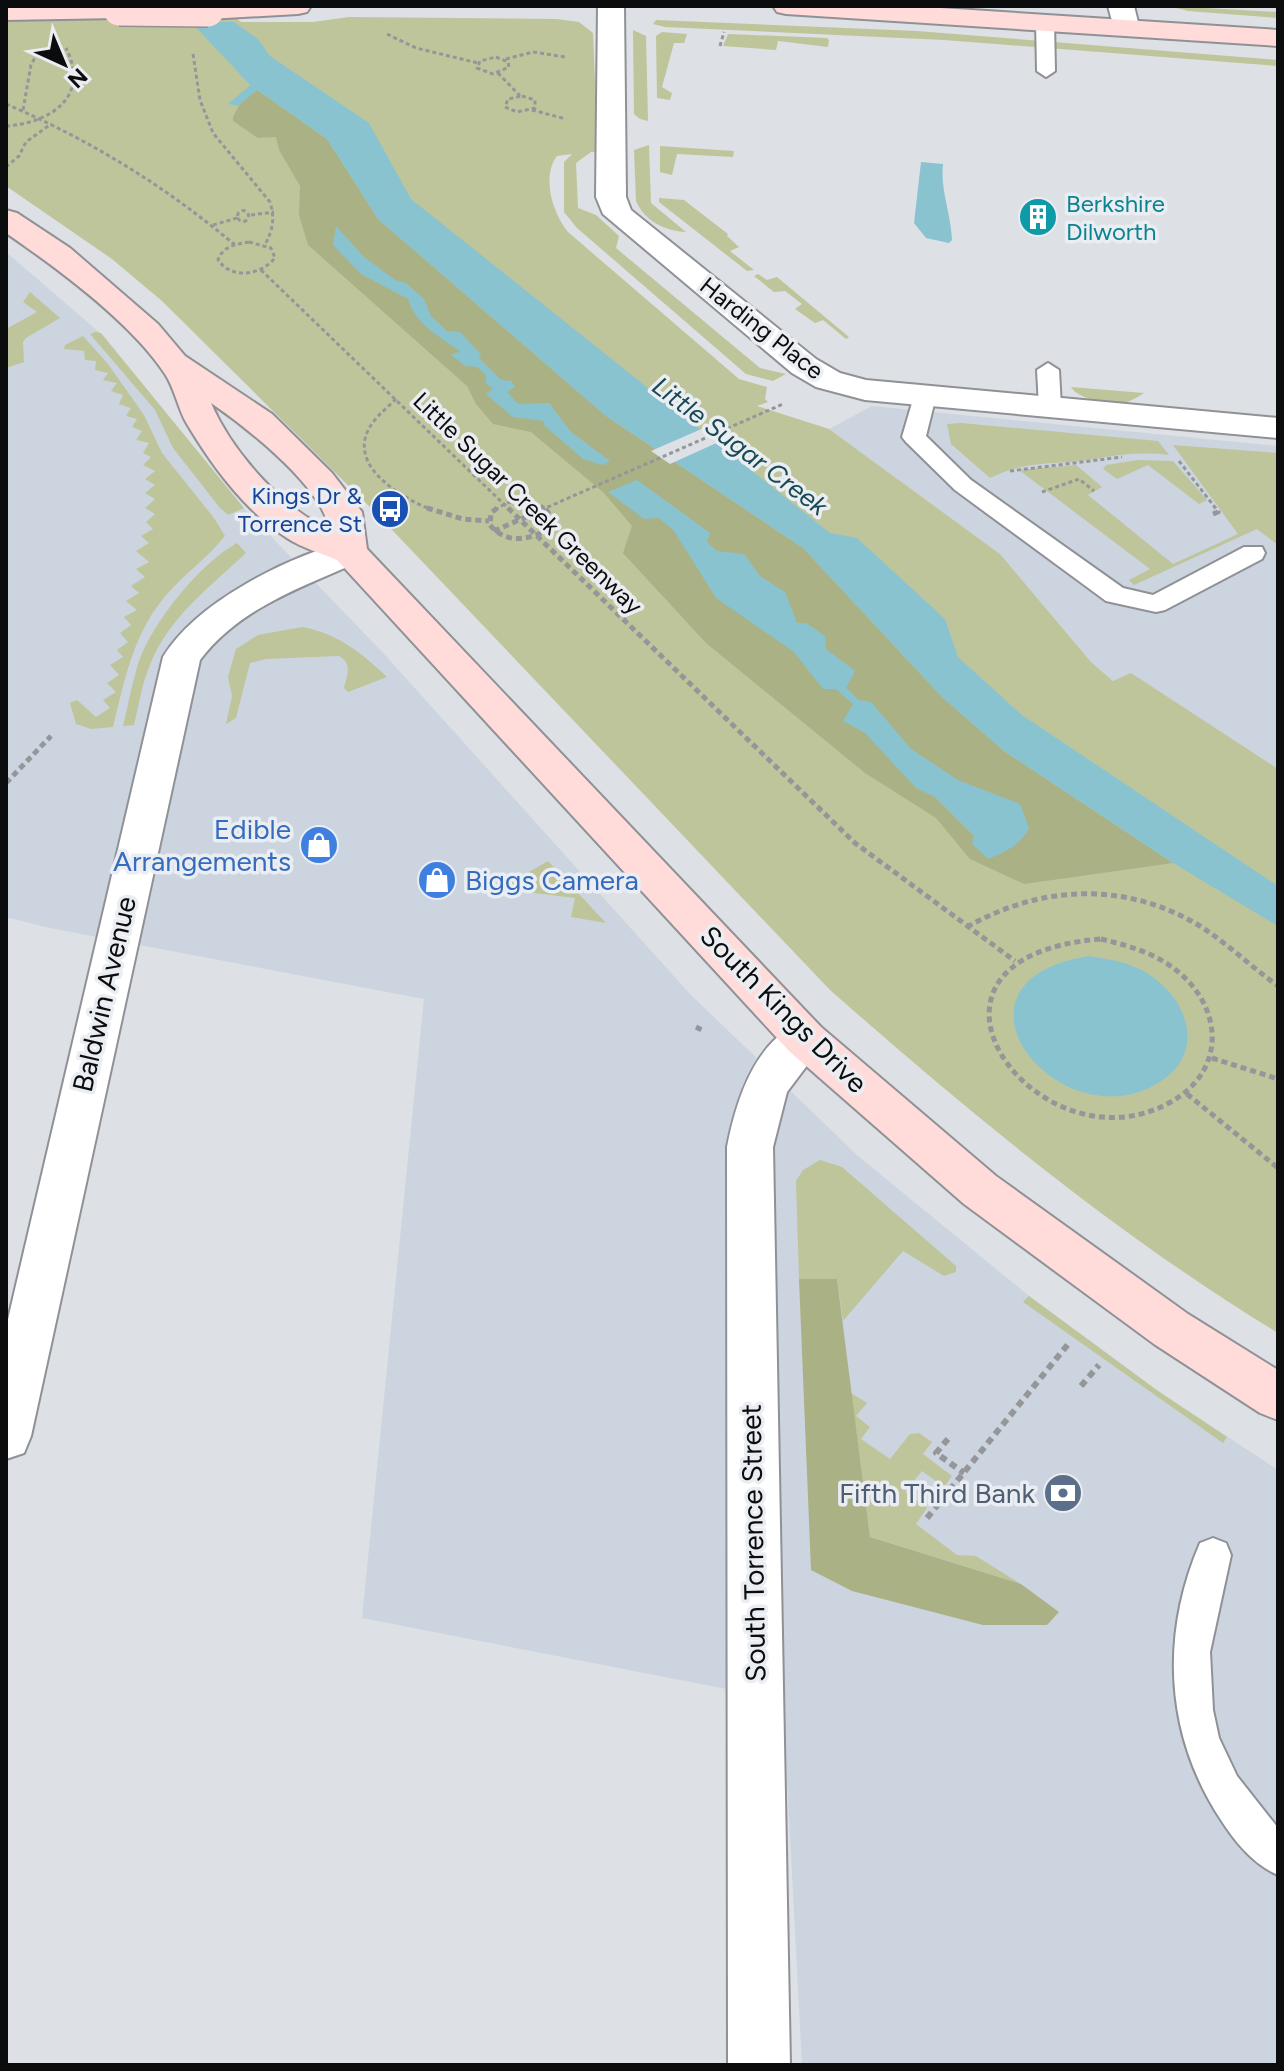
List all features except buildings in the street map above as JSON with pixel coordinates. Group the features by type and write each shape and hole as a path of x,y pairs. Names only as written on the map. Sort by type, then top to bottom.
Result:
{"main road":[{"path":"786,6 1045,21 1123,16 1278,38"},
{"path":"6,12 219,11 288,7"},
{"name":"South Kings Drive","path":"6,219 59,255 147,331 182,373 213,439 275,511 301,531 350,552 805,1039 980,1190 1171,1329 1278,1397"},
{"name":"South Kings Drive","path":"171,360 241,406 290,448 341,505 348,527 350,552"}],"street":[{"name":"Harding Place","path":"611,6 611,197 618,214 817,374 865,390 1278,428"},
{"name":"Baldwin Avenue","path":"6,1436 182,657 193,638 235,607 350,552"},
{"name":"South Torrence Street","path":"759,2065 750,1147 758,1101 783,1061 805,1039"}],"lane":[{"path":"1045,21 1046,71"},
{"path":"1048,370 1050,407"},
{"path":"925,396 914,437 969,490 1115,595 1156,604 1253,553"},
{"path":"1213,1555 1191,1650 1191,1682 1202,1743 1234,1811 1278,1855"}],"path":[{"path":"720,46 724,32"},
{"path":"387,34 416,48 478,63 490,58 505,60 533,52 565,57"},
{"path":"22,111 29,90 31,62 46,41"},
{"path":"6,126 43,120 68,96 75,72 73,59 58,41"},
{"path":"193,55 199,95 218,143 264,190 274,212 275,227 265,245"},
{"path":"478,63 480,71 498,73 509,67 505,60"},
{"path":"498,73 520,96"},
{"path":"532,110 537,105 535,100 520,96 508,99 505,107 517,112 532,110 574,120"},
{"path":"6,104 52,123 130,166 213,225 235,245"},
{"path":"6,167 19,156 26,142 52,123"},
{"path":"213,225 237,218 241,212 251,215 274,212"},
{"path":"249,242 265,245 271,248 275,258 261,270 232,272 221,265 220,254 235,245 249,242"},
{"name":"Little Sugar Creek Greenway","path":"261,270 844,833 900,879 1015,961"},
{"path":"396,399 372,421 364,437 368,460 380,480 405,501 428,512 489,521"},
{"path":"494,531 773,409"},
{"path":"969,490 1017,468 1125,457"},
{"path":"1177,458 1218,512 1213,514"},
{"path":"524,500 546,508 552,518 550,525 537,536 518,540 494,531 489,521 491,513 503,504 524,500"},
{"path":"6,783 51,736"},
{"path":"967,927 1000,907 1042,894 1113,895 1158,907 1194,923 1278,986"},
{"path":"1101,939 1134,947 1164,961 1188,981 1206,1005 1214,1031 1212,1058 1202,1077 1187,1094 1156,1111 1119,1117 1079,1112 1041,1097 1012,1073 994,1044 988,1014 996,985 1015,961 1039,947 1069,940 1101,939"},
{"path":"1212,1058 1278,1079"},
{"path":"1187,1094 1278,1168"},
{"path":"927,1518 1069,1343"},
{"path":"1081,1386 1099,1365"},
{"path":"948,1439 936,1453 964,1473"}],"shaded area":[{"path":"6,252 100,333 237,501 385,655 690,994 858,1156 1029,1296 1158,1391 1278,1470 1278,2065 802,2065 783,1700 362,1618 424,999 6,917"},
{"path":"872,406 1278,446 1278,769 1113,681 1091,662 1000,554 829,429"}],"green space":[{"path":"221,6 241,22 313,22 349,17 557,19 579,22 593,33 598,152 591,152 576,163 578,208 596,215 619,236 616,248 760,368 786,374 773,381 746,374 577,228 564,212 564,162 572,154 557,156 552,165 549,185 554,206 568,232 739,379 767,387 765,399 768,402 757,406 829,429 1000,554 1091,662 1113,681 1131,673 1278,769 1278,1333 1160,1256 1046,1171 830,990 376,513 162,301 112,259 6,186 6,19"},
{"path":"1169,6 1278,12 1278,18 1188,11"},
{"path":"656,20 917,31 1278,60 1278,66 944,40 665,27 653,24"},
{"path":"633,30 646,36 648,121 634,114"},
{"path":"662,32 687,34 684,43 674,43 662,87 672,93 670,100 657,98 656,36"},
{"path":"728,34 829,40 828,47 778,41 776,50 723,46"},
{"path":"250,85 327,139 378,219 606,416 803,548 942,697 1004,751 1173,863 1024,884 970,859 936,818 865,773 706,643 623,553 632,526 604,493 531,432 493,424 476,404 467,386 308,245 299,215 300,186 279,150 276,137 258,138 233,121"},
{"path":"649,145 651,203 686,232 657,224 645,215 636,201 634,150"},
{"path":"660,146 734,151 733,157 677,154 672,175 660,172"},
{"path":"659,198 684,200 728,234 739,247 730,251 754,270 747,271 659,202"},
{"path":"758,274 767,280 777,277 849,337 846,339 823,320 815,323 795,309 802,304 785,291 774,292 754,276"},
{"path":"30,292 60,318 26,338 23,342 24,362 6,368 6,329 37,312 23,302"},
{"path":"101,333 244,508 228,515 220,508 173,448 155,410 90,334"},
{"path":"83,336 108,364 144,415 162,453 225,536 170,591 144,628 131,660 113,727 91,729 76,724 70,703 77,700 96,717 110,708 103,700 116,692 107,683 119,675 110,665 123,657 117,650 128,642 120,633 131,625 124,617 137,610 126,601 139,593 131,586 145,577 136,569 149,562 136,551 149,543 141,536 153,529 146,522 155,514 145,508 155,499 145,493 155,485 145,479 155,471 143,465 151,457 143,453 149,443 136,440 142,431 132,427 137,419 126,416 131,408 119,404 123,395 111,391 117,383 103,380 108,373 95,370 96,361 85,360 84,351 64,349 65,345"},
{"path":"1071,387 1144,393 1128,401 1112,403 1088,398"},
{"path":"947,424 1158,441 1169,455 1132,454 1029,465 990,478 951,444"},
{"path":"1173,445 1278,453 1278,545 1257,529 1134,585 1129,580 1150,569 1019,470 1076,465 1102,487 1088,495 1173,564 1238,534"},
{"path":"1138,460 1173,461 1207,500 1199,504 1148,465 1117,479 1103,469 1106,465"},
{"path":"237,543 246,553 192,604 168,632 147,672 134,725 123,726 138,664 154,631 192,580"},
{"path":"302,627 327,634 348,645 387,677 348,692 344,688 348,666 339,656 266,659 250,663 236,718 226,724 232,696 228,677 236,649 258,635"},
{"path":"548,861 606,923 571,917 575,898 518,891 508,884"},
{"path":"820,1160 842,1167 956,1266 956,1272 944,1276 903,1251 843,1321 837,1279 799,1279 796,1181 803,1170"},
{"path":"799,1279 837,1279 870,1537 1021,1584 1059,1612 1047,1625 983,1625 852,1591 811,1570"},
{"path":"1029,1296 1158,1391 1227,1437 1223,1443 1023,1302"},
{"path":"851,1393 867,1403 856,1416 870,1427 861,1439 890,1459 910,1434 919,1433 932,1442 923,1454 952,1476 944,1487 922,1471 905,1492 927,1508 916,1524 957,1555 976,1556 1021,1584 870,1537"}],"water":[{"path":"191,22 234,22 258,39 270,56 369,123 411,199 830,533 857,538 945,619 958,657 1022,715 1278,886 1278,926 1173,863 1004,751 942,697 803,548 606,416 378,219 327,139 250,85"},
{"path":"921,162 943,164 952,240 949,243 926,238 914,223"},
{"path":"336,226 363,256 395,280 406,283 424,299 431,316 447,331 460,332 481,354 479,358 501,380 511,381 515,387 507,392 518,404 549,403 571,432 610,461 603,465 583,459 543,421 513,417 486,394 493,388 486,384 486,375 477,367 465,366 450,354 461,352 423,323 408,299 361,274 333,245"},
{"path":"637,480 710,533 707,542 717,551 744,554 760,576 785,592 797,623 806,623 825,636 826,649 855,671 846,688 859,700 871,702 911,749 958,780 1020,804 1029,828 1017,844 988,859 972,844 974,836 935,797 916,788 865,733 843,721 853,704 836,689 823,689 794,652 716,598 674,531 659,518 644,519 608,492"},
{"path":"1089,956 1126,964 1147,973 1175,999 1183,1015 1187,1031 1186,1047 1180,1062 1169,1076 1151,1087 1114,1096 1078,1091 1047,1074 1024,1049 1014,1021 1019,994 1043,971"}],"pier":[{"path":"706,427 723,440 670,464 651,451"}],"waterway":[{"path":"234,104 252,89 273,79"}],"place":[{"name":"Berkshire Dilworth","path":"1038,217"},
{"name":"Kings Dr & Torrence St","path":"390,509"},
{"name":"Edible Arrangements","path":"319,845"},
{"name":"Biggs Camera","path":"437,880"},
{"name":"Fifth Third Bank","path":"1063,1493"}],"water label":[{"name":"Little Sugar Creek","path":"740,446"}]}
